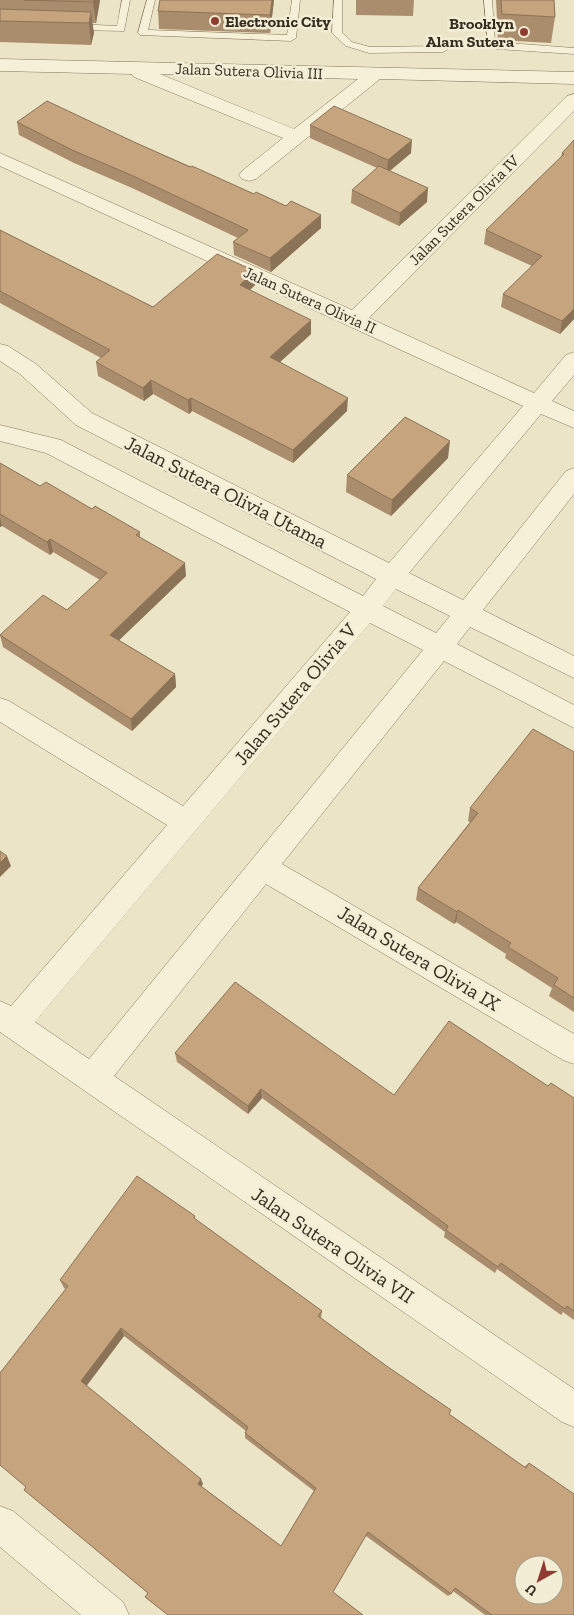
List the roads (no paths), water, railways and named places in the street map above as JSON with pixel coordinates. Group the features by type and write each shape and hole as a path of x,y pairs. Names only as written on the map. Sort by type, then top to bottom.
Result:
{"street":[{"name":"Jalan Sutera Olivia III","path":"0,65 124,66 374,75 574,78"},
{"name":"Jalan Sutera Olivia III","path":"124,66 297,137"},
{"name":"Jalan Sutera Olivia III","path":"249,175 374,75"},
{"name":"Jalan Sutera Olivia IV","path":"355,320 574,100"},
{"name":"Jalan Sutera Olivia II","path":"0,159 574,420"},
{"name":"Jalan Sutera Olivia Utama","path":"0,350 28,369 84,419 574,668"},
{"name":"Jalan Sutera Olivia V","path":"7,1020 186,822 367,609 392,576 574,360"},
{"path":"53,446 84,419"},
{"name":"Jalan Sutera Olivia Utama","path":"0,433 53,446 574,717"},
{"path":"92,1079 440,647 574,477"},
{"path":"0,709 186,822"},
{"name":"Jalan Sutera Olivia IX","path":"263,867 574,1050"},
{"name":"Jalan Sutera Olivia VII","path":"7,1020 574,1410"},
{"path":"0,1524 110,1615"}],"lane":[{"path":"65,27 121,29 126,0"},
{"path":"151,0 143,33 291,38 296,0"},
{"path":"338,0 337,33 349,44 369,50 443,50"},
{"path":"488,0 491,43 497,46 574,51"}],"place":[{"name":"Electronic City","path":"215,21"},
{"name":"Brooklyn Alam Sutera","path":"524,32"}]}
